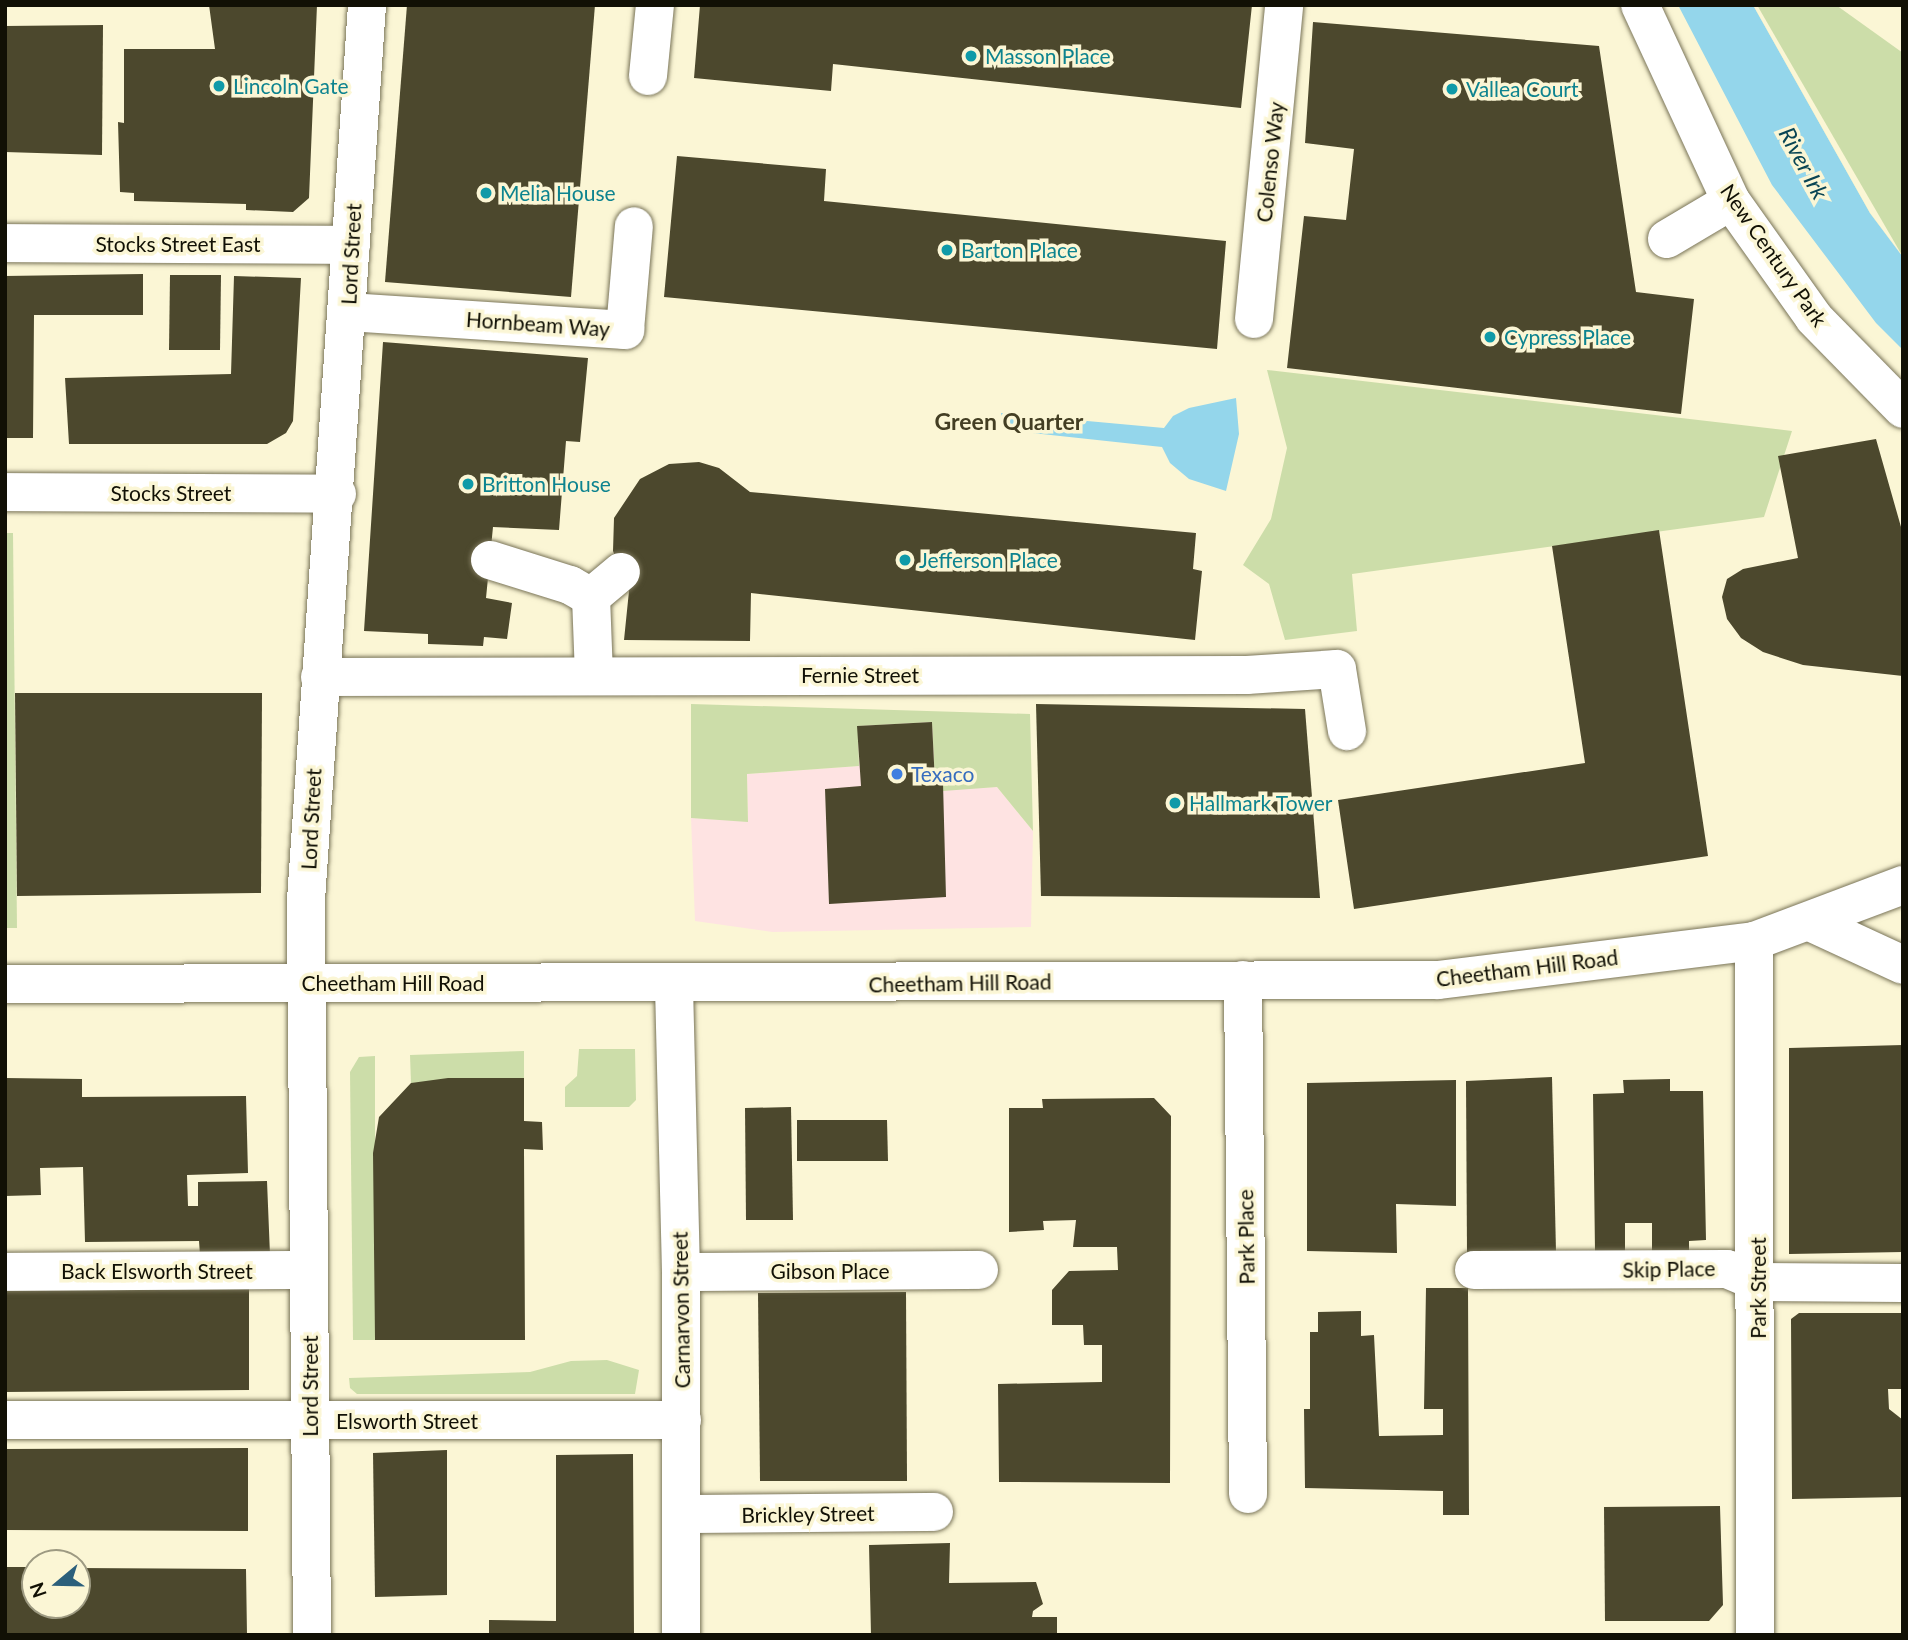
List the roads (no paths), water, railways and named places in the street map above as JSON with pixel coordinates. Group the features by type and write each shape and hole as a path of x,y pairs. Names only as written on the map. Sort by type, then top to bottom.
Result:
{"main road":[{"name":"Lord Street","path":"312,1635 309,983 306,901 320,677 337,494 367,5"},
{"path":"648,76 655,5"},
{"name":"Colenso Way","path":"1254,319 1284,5"},
{"name":"New Century Park","path":"1640,5 1731,201 1814,318 1903,409"},
{"path":"1667,239 1731,201"},
{"name":"Hornbeam Way","path":"348,312 625,330 634,226"},
{"name":"Stocks Street East","path":"5,243 351,245"},
{"name":"Stocks Street","path":"5,492 337,494"},
{"path":"490,560 570,585 591,597"},
{"path":"591,597 621,572"},
{"path":"591,597 594,675"},
{"name":"Fernie Street","path":"320,677 1247,675 1337,670 1347,731"},
{"name":"Cheetham Hill Road","path":"5,984 674,986 1438,980 1754,941 1903,885"},
{"path":"1810,922 1903,965"},
{"name":"Park Street","path":"1754,941 1758,1282 1755,1635"},
{"name":"Park Place","path":"1243,980 1248,1493"},
{"name":"Carnarvon Street","path":"674,986 681,1272 681,1635"},
{"name":"Skip Place","path":"1474,1270 1727,1269 1758,1282 1903,1283"},
{"name":"Back Elsworth Street","path":"5,1272 309,1270"},
{"name":"Gibson Place","path":"681,1272 979,1270"},
{"name":"Elsworth Street","path":"5,1420 682,1420"},
{"name":"Brickley Street","path":"682,1514 934,1512"}],"water":[{"name":"River Irk","path":"1678,5 1753,5 1870,213 1903,257 1903,350 1876,323 1772,185"},
{"path":"1236,398 1239,434 1226,491 1189,479 1170,463 1162,447 1004,430 1001,413 1164,428 1173,416 1189,408"}],"place":[{"name":"Masson Place","path":"971,56"},
{"name":"Lincoln Gate","path":"219,86"},
{"name":"Vallea Court","path":"1452,89"},
{"name":"Melia House","path":"486,193"},
{"name":"Barton Place","path":"947,250"},
{"name":"Cypress Place","path":"1490,337"},
{"name":"Britton House","path":"468,484"},
{"name":"Jefferson Place","path":"905,560"},
{"name":"Texaco","path":"897,774"},
{"name":"Hallmark Tower","path":"1175,803"}],"district":[{"name":"Green Quarter","path":"1009,421"}]}
